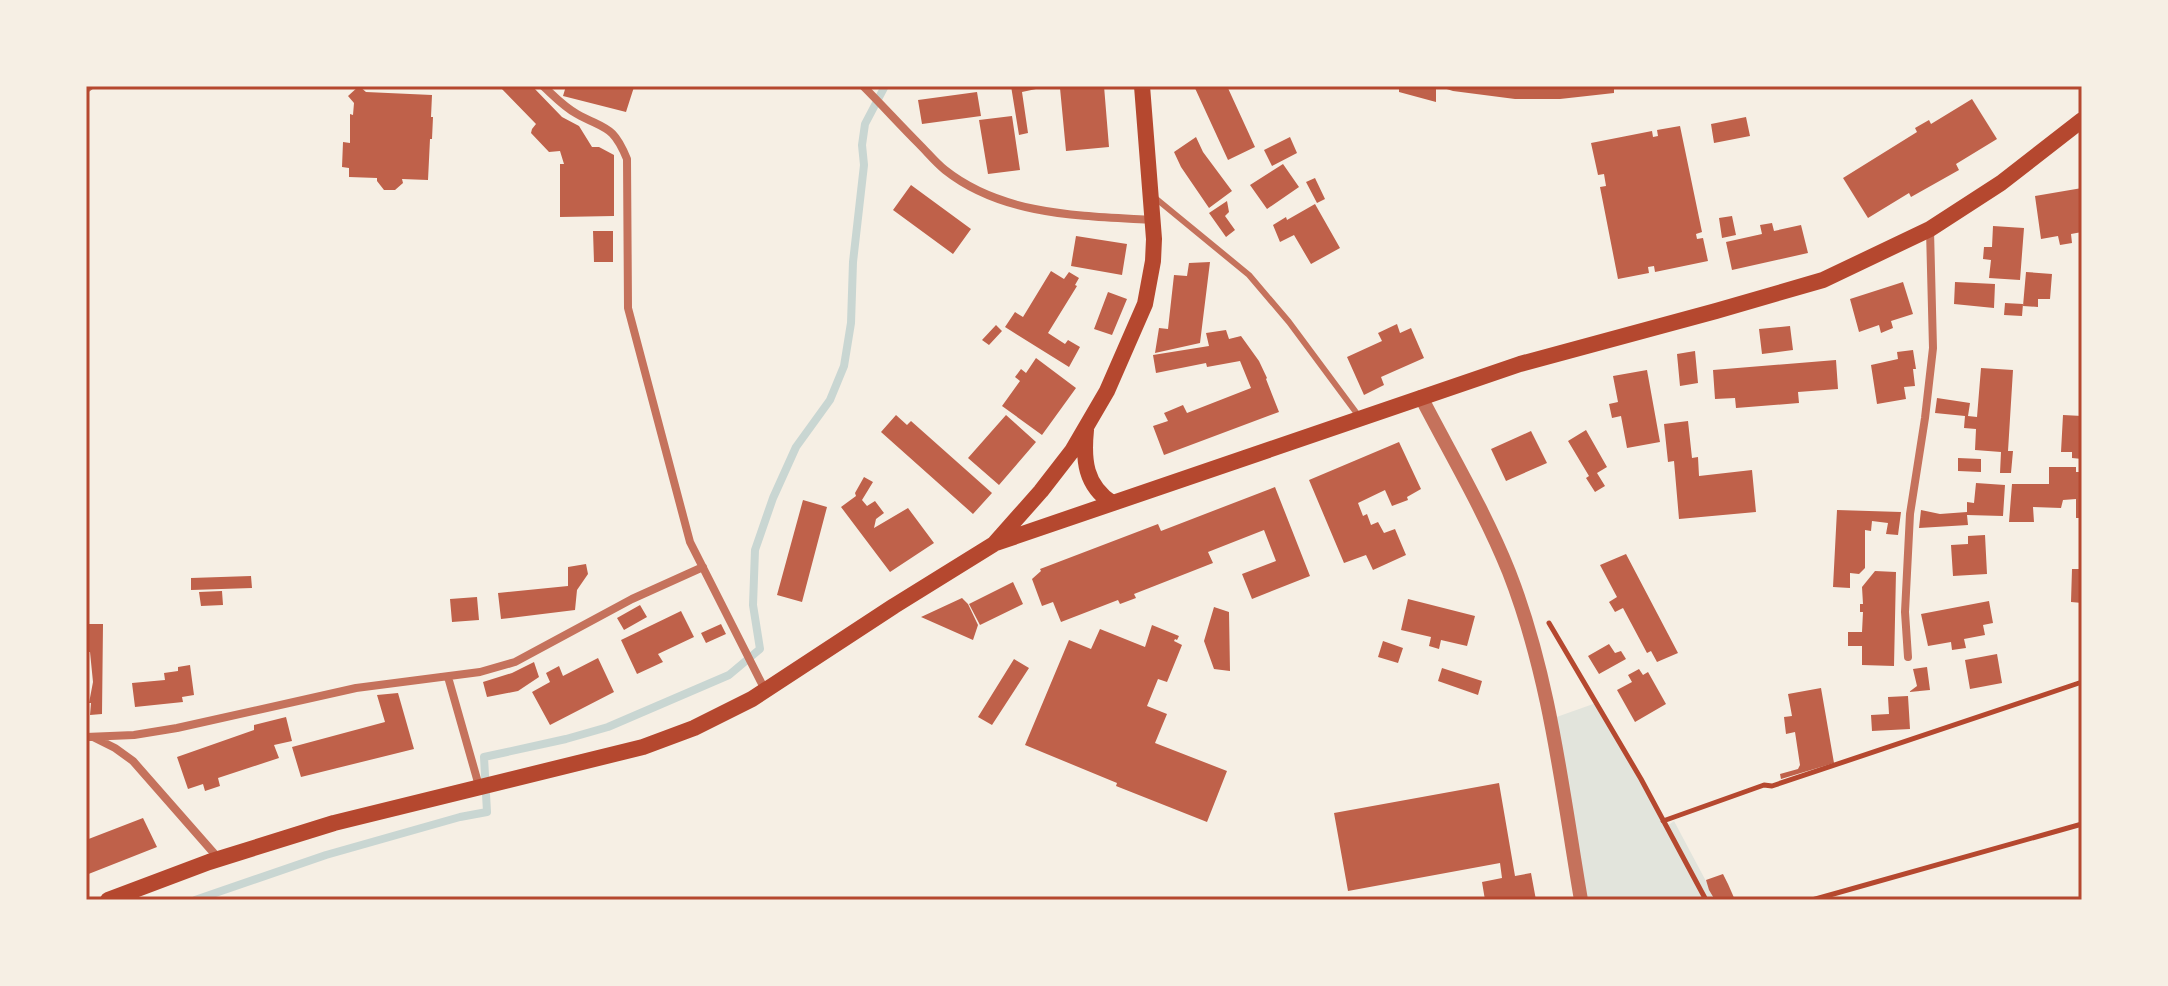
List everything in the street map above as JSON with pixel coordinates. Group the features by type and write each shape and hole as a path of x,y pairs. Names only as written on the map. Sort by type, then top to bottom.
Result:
{"main road":[{"path":"994,544 1072,451 1107,391 1145,304 1153,261 1153,220 1142,86"},
{"path":"108,900 219,859 334,823 669,738 730,712 994,544 1520,364 1823,280 1930,229 2001,183 2082,120"},
{"path":"1086,428 1086,465 1096,490 1112,503"}],"street":[{"path":"543,86 576,114 609,129 619,139 627,159 628,308 690,542 766,690"},
{"path":"865,88 943,169 972,189 1001,201 1074,214 1153,220"},
{"path":"1908,657 1905,612 1910,514 1933,348 1930,229"},
{"path":"1421,397 1497,545 1522,610 1551,719 1581,900"},
{"path":"89,737 134,735 177,728 356,688 480,672 515,662 632,599 703,567"},
{"path":"448,677 480,786"},
{"path":"89,737 115,748 133,761 219,859"}],"lane":[{"path":"1151,195 1249,275 1289,322 1359,417"}],"path":[{"path":"1548,620 1706,900"},
{"path":"1663,821 2082,682"},
{"path":"1812,900 2082,824"}],"shaded area":[{"path":"1596,703 1667,826 1674,821 1716,900 1581,900 1551,719"}],"building":[{"path":"359,86 366,92 432,95 428,180 402,179 403,183 395,190 384,190 377,178 349,177 349,168 342,167 343,142 350,143 350,114 353,115 354,103 348,96"},
{"path":"499,86 532,86 562,117 579,126 592,147 614,155 614,216 560,217 560,164 564,164 560,151 549,152 531,133 536,124"},
{"path":"566,86 634,87 626,112 563,96"},
{"path":"1011,86 1035,86 1036,89 1022,92 1028,133 1019,135"},
{"path":"1104,86 1109,147 1066,151 1060,88"},
{"path":"1194,86 1227,86 1255,147 1228,160"},
{"path":"1399,86 1436,86 1436,102 1399,92"},
{"path":"1437,86 1614,86 1614,93 1560,99 1515,99"},
{"path":"977,92 981,116 922,124 918,100"},
{"path":"1972,99 1997,139 1956,164 1959,170 1911,197 1909,193 1868,218 1843,178 1917,132 1915,128 1929,120 1931,124"},
{"path":"1012,116 1020,170 988,174 979,120"},
{"path":"1746,117 1750,136 1714,143 1711,124"},
{"path":"1680,126 1702,232 1696,234 1697,239 1703,238 1708,261 1655,272 1654,266 1648,267 1649,273 1618,279 1600,187 1606,186 1604,174 1598,175 1591,143 1652,131 1653,137 1658,136 1657,130"},
{"path":"1196,137 1203,152 1232,191 1209,208 1174,152"},
{"path":"1290,137 1297,153 1272,166 1264,150"},
{"path":"1283,164 1299,187 1267,209 1250,185"},
{"path":"1315,178 1325,199 1317,203 1306,182"},
{"path":"911,185 971,229 953,254 893,210"},
{"path":"2082,188 2082,232 2071,234 2072,243 2060,245 2058,236 2041,239 2035,196"},
{"path":"1227,201 1229,212 1225,216 1235,230 1226,237 1209,213"},
{"path":"1315,204 1340,248 1311,264 1294,235 1280,242 1273,225"},
{"path":"1732,216 1736,235 1722,238 1719,218"},
{"path":"1772,223 1774,231 1801,225 1808,253 1732,270 1726,242 1762,234 1760,225"},
{"path":"1993,226 2024,228 2020,280 1989,278 1991,260 1983,259 1984,247 1992,247"},
{"path":"593,231 613,231 613,262 594,262"},
{"path":"1076,236 1127,244 1122,275 1071,266"},
{"path":"1210,262 1200,343 1155,353 1159,328 1168,329 1174,275 1187,276 1189,263"},
{"path":"1051,271 1064,279 1069,272 1079,278 1048,333 1065,344 1068,340 1080,347 1069,367 1005,327 1015,312 1023,317"},
{"path":"2026,272 2052,274 2050,299 2038,299 2038,307 2023,306"},
{"path":"1903,282 1913,314 1891,321 1893,328 1881,333 1879,325 1859,332 1850,299"},
{"path":"1955,282 1995,284 1994,308 1954,304"},
{"path":"1108,292 1127,299 1112,335 1094,329"},
{"path":"2005,303 2023,304 2022,316 2004,315"},
{"path":"1397,324 1400,333 1411,328 1424,358 1381,377 1384,385 1364,395 1347,357 1382,341 1378,333"},
{"path":"996,325 1002,331 989,345 982,340"},
{"path":"1790,326 1793,350 1762,354 1759,329"},
{"path":"1226,330 1229,339 1241,336 1259,361 1279,412 1164,455 1153,426 1168,421 1164,413 1183,405 1187,413 1251,388 1240,361 1207,367 1206,363 1156,373 1153,355 1209,346 1206,333"},
{"path":"1913,350 1915,386 1904,387 1906,399 1877,404 1871,365 1898,359 1897,352"},
{"path":"1695,351 1698,383 1680,386 1677,354"},
{"path":"1036,358 1076,388 1042,435 1002,406 1020,381 1015,377 1021,369 1026,373"},
{"path":"1836,360 1838,389 1798,392 1799,403 1736,408 1735,398 1715,399 1713,370"},
{"path":"1981,368 2013,370 2008,451 2013,451 2011,473 2000,473 2001,452 1975,450 1976,429 1964,428 1965,416 1935,413 1937,398 1970,403 1968,416 1977,417"},
{"path":"1647,370 1660,442 1627,448 1621,416 1612,418 1609,404 1618,402 1613,376"},
{"path":"896,415 907,425 911,421 992,493 973,514 881,432"},
{"path":"1006,415 1036,442 999,485 968,458"},
{"path":"2063,415 2082,416 2082,459 2072,458 2072,452 2061,452"},
{"path":"1688,421 1692,458 1698,457 1699,476 1752,470 1756,512 1679,519 1674,461 1668,462 1664,424"},
{"path":"1586,430 1607,467 1597,473 1605,486 1595,492 1568,441"},
{"path":"1531,431 1547,463 1506,481 1491,449"},
{"path":"1399,442 1421,489 1407,497 1408,500 1392,506 1385,490 1358,503 1371,525 1378,522 1384,533 1395,529 1406,555 1373,570 1366,555 1344,563 1309,480"},
{"path":"1958,458 1981,459 1981,472 1958,471"},
{"path":"2049,467 2076,467 2076,472 2082,472 2082,518 2076,518 2076,499 2063,500 2061,508 2033,507 2034,522 2009,522 2012,484 2049,484"},
{"path":"864,477 873,482 862,500 867,506 875,501 884,513 876,519 874,528 908,508 934,543 890,572 841,507 856,496"},
{"path":"1976,483 2005,485 2003,516 1967,515 1968,525 1919,528 1921,510 1940,514 1967,512 1967,502 1974,503"},
{"path":"1275,487 1310,576 1252,599 1242,574 1276,561 1264,530 1208,552 1213,563 1134,594 1136,598 1120,604 1118,600 1061,622 1053,602 1042,606 1032,579 1040,569 1158,524 1161,531"},
{"path":"803,500 827,507 802,602 777,595"},
{"path":"1837,510 1901,512 1898,535 1886,534 1888,523 1872,521 1871,531 1865,530 1865,568 1859,574 1850,573 1850,588 1833,587"},
{"path":"1985,535 1987,574 1953,576 1951,545 1968,544 1968,536"},
{"path":"1626,554 1678,653 1657,662 1651,651 1647,653 1623,608 1615,612 1609,602 1617,597 1600,565"},
{"path":"586,564 588,574 577,590 575,610 501,619 498,593 568,586 568,567"},
{"path":"2072,569 2082,569 2082,603 2071,602"},
{"path":"1875,571 1896,572 1894,666 1862,665 1862,646 1848,646 1848,632 1862,632 1862,587"},
{"path":"251,576 252,588 191,590 191,578"},
{"path":"1013,582 1023,604 980,625 969,604"},
{"path":"222,591 223,605 201,606 199,592"},
{"path":"477,597 479,620 452,622 450,599"},
{"path":"962,598 978,625 973,640 921,617"},
{"path":"1408,599 1475,616 1467,646 1441,640 1439,649 1429,646 1431,637 1401,630"},
{"path":"1989,601 1993,623 1983,625 1985,635 1964,639 1966,648 1952,650 1951,642 1928,646 1921,614"},
{"path":"640,605 647,617 624,630 617,618"},
{"path":"1214,607 1229,612 1230,671 1214,669 1204,641"},
{"path":"681,611 694,637 658,654 663,662 637,674 621,640"},
{"path":"86,624 103,624 102,714 90,715 93,682 90,652 86,652"},
{"path":"721,624 726,634 706,643 701,633"},
{"path":"1152,625 1179,636 1174,641 1182,645 1167,682 1158,679 1147,706 1167,714 1155,743 1227,771 1207,822 1025,745 1069,640 1091,649 1100,629 1145,647"},
{"path":"1383,641 1403,648 1398,663 1378,657"},
{"path":"1609,644 1615,653 1621,651 1626,659 1599,674 1588,656"},
{"path":"1997,654 2002,683 1970,689 1965,660"},
{"path":"598,658 614,692 550,725 532,692 550,682 546,673 559,666 563,676"},
{"path":"1014,659 1029,668 992,725 978,717"},
{"path":"534,662 539,677 518,691 487,697 483,682"},
{"path":"190,665 194,695 182,697 183,702 135,707 132,683 165,680 164,673"},
{"path":"1927,667 1930,690 1909,692 1917,686 1913,669"},
{"path":"1442,668 1482,681 1478,695 1438,681"},
{"path":"1639,669 1643,675 1648,672 1666,704 1635,722 1617,690 1632,682 1628,675"},
{"path":"1821,688 1834,763 1781,779 1780,774 1798,769 1800,765 1795,732 1786,734 1784,717 1792,716 1788,694"},
{"path":"398,693 414,749 301,777 292,747 385,722 377,695"},
{"path":"1908,696 1910,729 1872,731 1871,715 1889,714 1888,697"},
{"path":"286,717 292,741 274,745 279,758 218,778 220,786 205,791 203,784 188,789 177,757 254,730 254,725"},
{"path":"1499,783 1515,876 1531,873 1536,900 1485,900 1482,882 1502,878 1500,863 1348,891 1334,813"},
{"path":"143,818 157,847 86,875 86,840"},
{"path":"1723,874 1735,900 1715,900 1709,890 1706,880"}],"waterway":[{"path":"195,900 326,855 487,812 484,757 608,727 729,675 760,649 753,605 755,550 773,498 796,447 830,400 844,366 851,323 865,124 885,86"}]}
